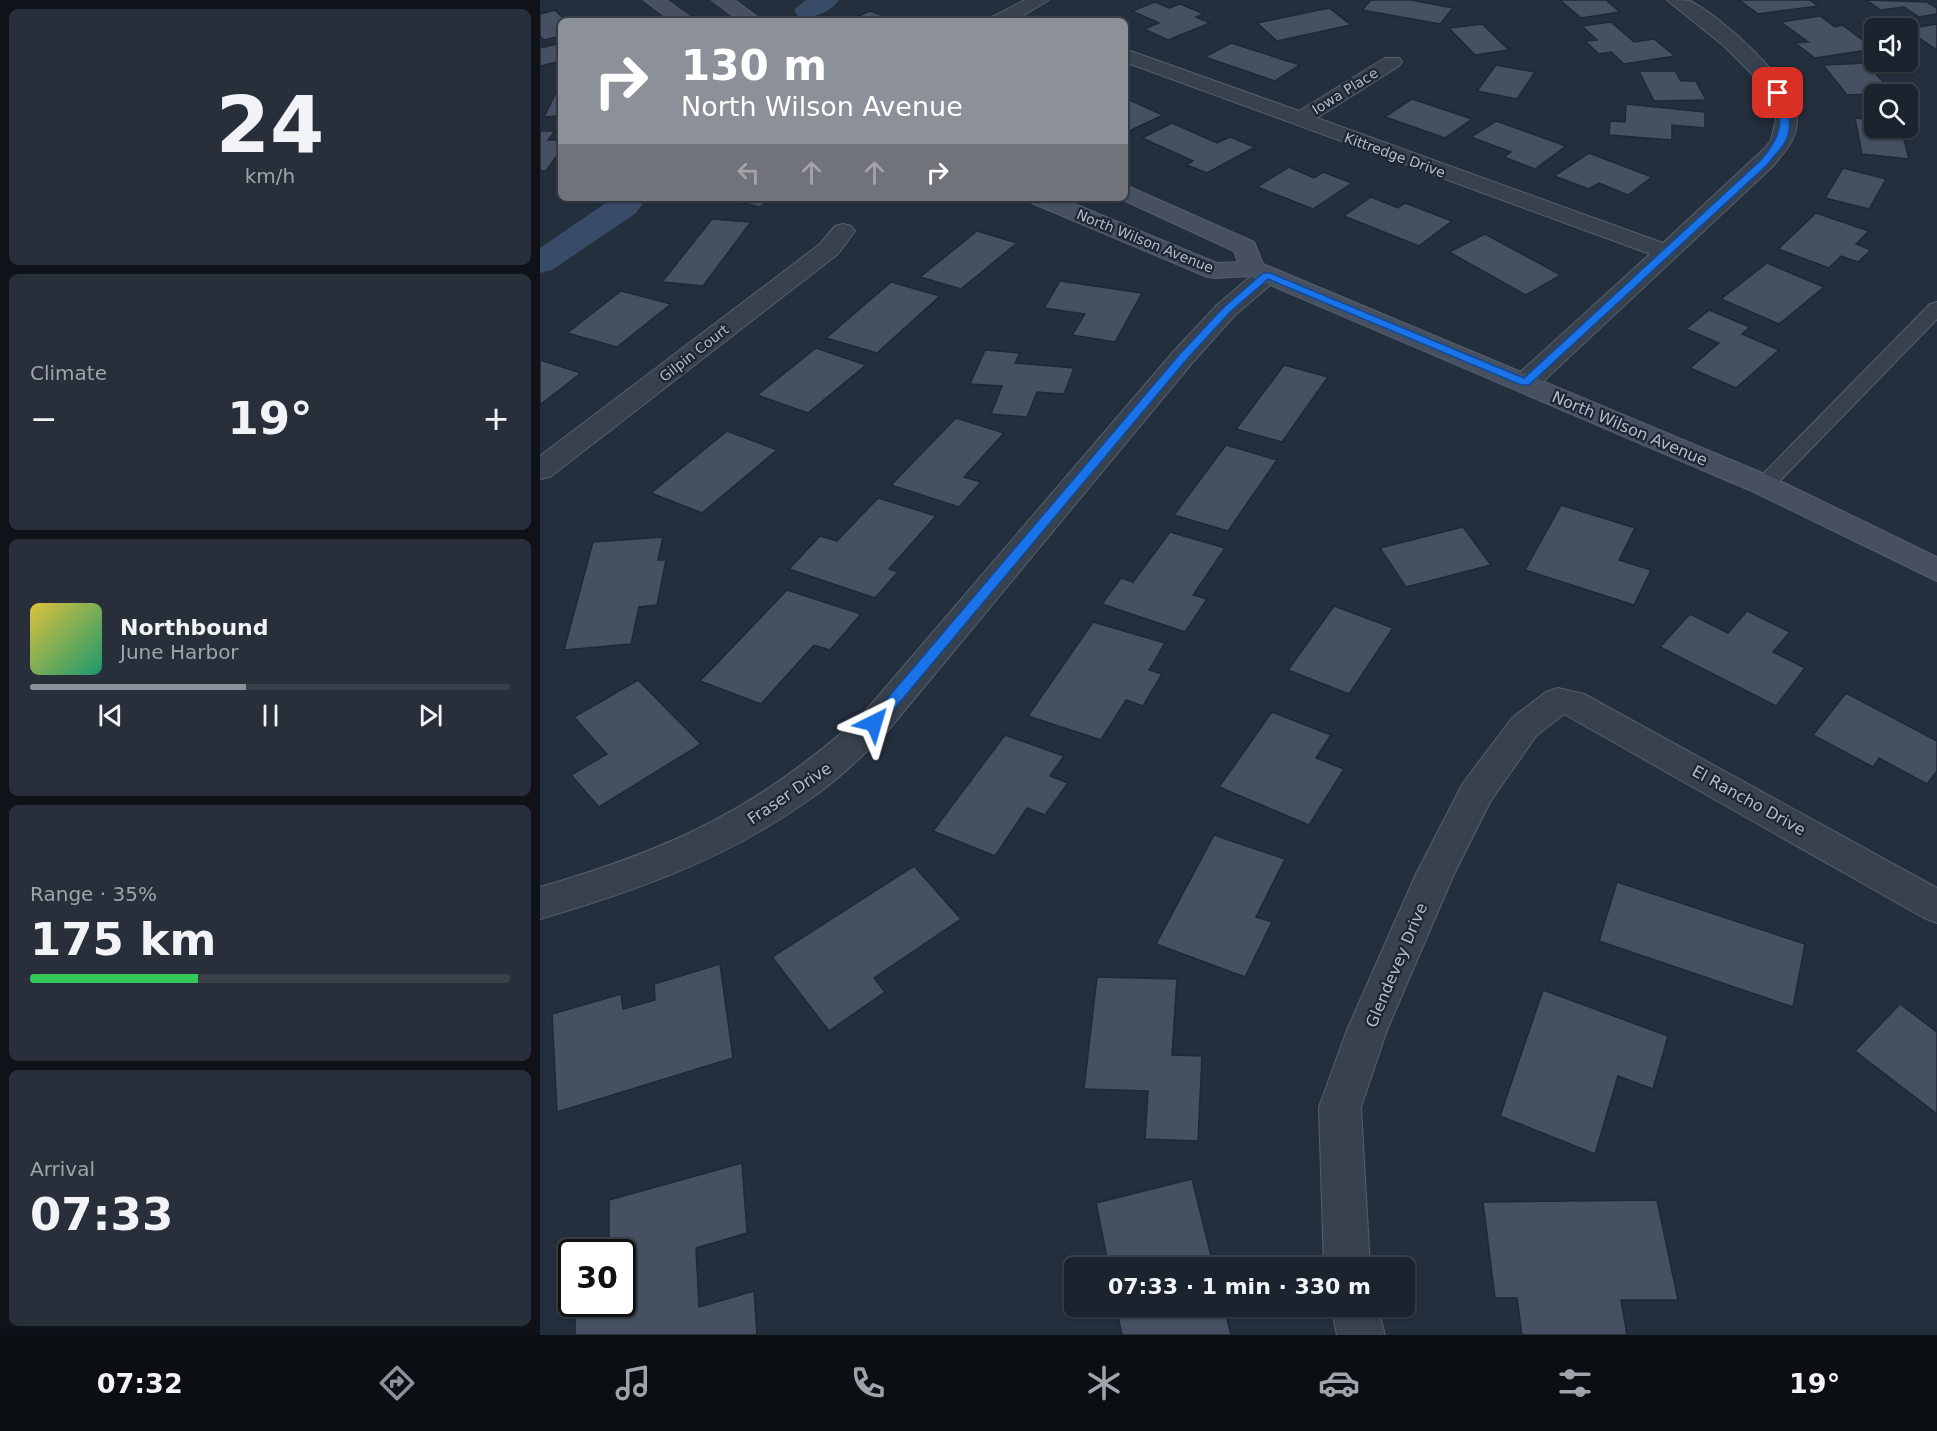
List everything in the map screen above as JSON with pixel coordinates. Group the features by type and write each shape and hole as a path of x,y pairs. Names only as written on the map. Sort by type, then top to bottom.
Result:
{"main road":[{"path":"653,0 680,18"},
{"path":"721,0 748,18"},
{"name":"North Wilson Avenue","path":"1128,193 1245,247 1259,271"},
{"name":"North Wilson Avenue","path":"1047,201 1214,271 1259,271 1764,485 1937,570"}],"street":[{"path":"1006,18 1040,0"},
{"path":"1525,383 1764,162 1782,140 1785,118 1778,93 1763,70 1676,0"},
{"name":"Kittredge Drive","path":"1128,56 1666,252"},
{"name":"Iowa Place","path":"1299,120 1392,62"},
{"name":"Gilpin Court","path":"540,470 829,249 843,231"},
{"name":"Fraser Drive","path":"540,903 680,858 722,837 783,800 837,760 874,723 1183,357 1259,271"},
{"name":"El Rancho Drive","path":"1557,701 1572,703 1937,907"},
{"name":"Glendevey Drive","path":"1347,1257 1340,1107 1367,1030 1435,874 1476,793 1524,727 1557,701"},
{"path":"1356,1317 1360,1335"}],"lane":[{"path":"1764,485 1937,308"}],"building":[{"path":"1371,0 1411,0 1453,8 1440,24 1362,10"},
{"path":"1560,0 1606,0 1620,12 1581,18"},
{"path":"1739,0 1810,0 1818,6 1758,14"},
{"path":"1866,0 1927,2 1937,8 1937,14 1919,17 1904,7 1881,10"},
{"path":"1155,2 1169,8 1180,4 1204,14 1196,17 1210,23 1168,40 1144,29 1159,23 1132,11"},
{"path":"1329,8 1351,25 1277,41 1257,23"},
{"path":"555,10 563,18 558,18 558,37 544,40 540,36 540,14"},
{"path":"870,11 890,18 854,18"},
{"path":"1820,16 1835,27 1842,25 1864,41 1864,51 1815,58 1795,43 1808,42 1781,22"},
{"path":"1611,22 1634,42 1654,39 1675,56 1624,64 1611,52 1599,54 1585,41 1597,40 1582,26"},
{"path":"1482,24 1509,50 1475,55 1449,28"},
{"path":"1937,24 1937,50 1918,38 1918,27"},
{"path":"1231,43 1300,65 1275,81 1205,57"},
{"path":"558,44 558,62 540,66 540,48"},
{"path":"1864,63 1864,72 1874,72 1884,84 1864,84 1864,94 1847,95 1823,65"},
{"path":"1496,65 1535,72 1517,99 1477,91"},
{"path":"1639,71 1675,71 1681,81 1696,81 1706,100 1654,101"},
{"path":"558,88 558,116 544,117"},
{"path":"1128,99 1163,115 1128,132"},
{"path":"1412,99 1472,119 1445,138 1385,117"},
{"path":"1626,104 1705,112 1705,128 1672,125 1672,140 1609,135 1610,121 1625,122"},
{"path":"1855,118 1864,119 1864,138 1904,138 1909,159 1862,154"},
{"path":"1496,121 1566,146 1535,169 1504,157 1511,152 1471,137"},
{"path":"1172,123 1217,143 1230,137 1255,147 1207,173 1187,165 1193,161 1142,138"},
{"path":"540,131 555,131 548,140 558,140 558,154 546,171 540,171"},
{"path":"1589,153 1652,177 1628,195 1599,183 1589,189 1554,176"},
{"path":"1289,167 1314,178 1323,172 1352,183 1313,209 1257,187"},
{"path":"1843,168 1886,179 1869,209 1825,198"},
{"path":"1371,197 1398,208 1405,203 1452,221 1419,246 1344,216"},
{"path":"737,201 768,201 760,207"},
{"path":"1816,213 1869,231 1856,244 1871,250 1858,262 1841,256 1829,268 1778,249"},
{"path":"712,219 751,222 703,286 662,282"},
{"path":"977,231 1017,243 961,289 920,277"},
{"path":"1485,234 1561,275 1526,295 1449,252"},
{"path":"1767,263 1824,287 1779,324 1721,299"},
{"path":"1060,281 1142,293 1115,342 1072,335 1085,314 1044,308"},
{"path":"891,282 940,296 877,353 826,338"},
{"path":"621,291 671,304 617,347 567,333"},
{"path":"1709,310 1750,327 1742,334 1779,350 1736,388 1690,368 1719,343 1686,329"},
{"path":"816,348 866,365 808,413 757,395"},
{"path":"985,350 1020,353 1015,363 1074,368 1064,394 1037,392 1027,417 991,414 1002,386 970,384"},
{"path":"540,360 581,373 540,405"},
{"path":"1284,365 1328,377 1282,442 1236,429"},
{"path":"956,418 1004,433 964,477 981,482 959,507 891,485"},
{"path":"727,431 777,450 702,513 651,493"},
{"path":"1226,445 1277,460 1228,531 1174,515"},
{"path":"878,498 936,516 889,569 898,572 875,598 789,569 820,536 837,541"},
{"path":"1561,505 1635,528 1619,560 1651,570 1634,605 1525,570"},
{"path":"1463,527 1491,565 1406,587 1380,548"},
{"path":"1170,532 1225,548 1193,595 1207,599 1185,632 1102,604 1121,578 1133,582"},
{"path":"663,537 658,560 666,560 657,605 639,607 631,644 564,650 593,542"},
{"path":"787,590 861,614 830,650 814,645 761,704 700,681"},
{"path":"1334,606 1393,628 1349,694 1288,670"},
{"path":"1747,611 1790,632 1773,652 1805,668 1776,706 1660,647 1690,614 1728,633"},
{"path":"1093,622 1165,643 1149,670 1162,674 1143,706 1126,700 1101,740 1028,716"},
{"path":"638,680 701,744 599,807 571,775 607,754 574,717"},
{"path":"1846,693 1937,741 1937,771 1927,784 1879,758 1873,767 1813,735"},
{"path":"1272,712 1331,735 1316,758 1344,769 1309,825 1219,787"},
{"path":"1005,735 1064,756 1050,776 1068,783 1045,815 1027,808 995,856 933,831"},
{"path":"1214,835 1285,859 1256,917 1272,922 1245,977 1156,944"},
{"path":"914,866 961,919 874,978 885,992 829,1031 772,957"},
{"path":"1617,882 1805,944 1793,1007 1599,941"},
{"path":"720,964 733,1058 557,1112 552,1014 621,994 623,1009 655,1000 654,984"},
{"path":"1097,977 1177,979 1172,1055 1202,1056 1198,1141 1145,1139 1148,1091 1084,1089"},
{"path":"1543,990 1668,1036 1653,1089 1618,1076 1595,1154 1500,1116"},
{"path":"1900,1004 1937,1032 1937,1114 1855,1051"},
{"path":"742,1163 747,1233 696,1248 699,1307 754,1291 757,1335 575,1335 575,1317 636,1317 636,1239 609,1239 609,1200"},
{"path":"1192,1179 1211,1257 1107,1257 1096,1203"},
{"path":"1657,1200 1678,1300 1621,1300 1627,1335 1522,1335 1517,1298 1495,1298 1483,1202"},
{"path":"1118,1317 1227,1317 1231,1335 1122,1335"}],"waterway":[{"path":"807,10 826,0"},
{"path":"540,263 628,201"}],"route":[{"path":"874,723 1183,357 1226,310 1267,275 1525,383 1764,162 1782,140 1785,129 1783,106 1778,93"}]}
